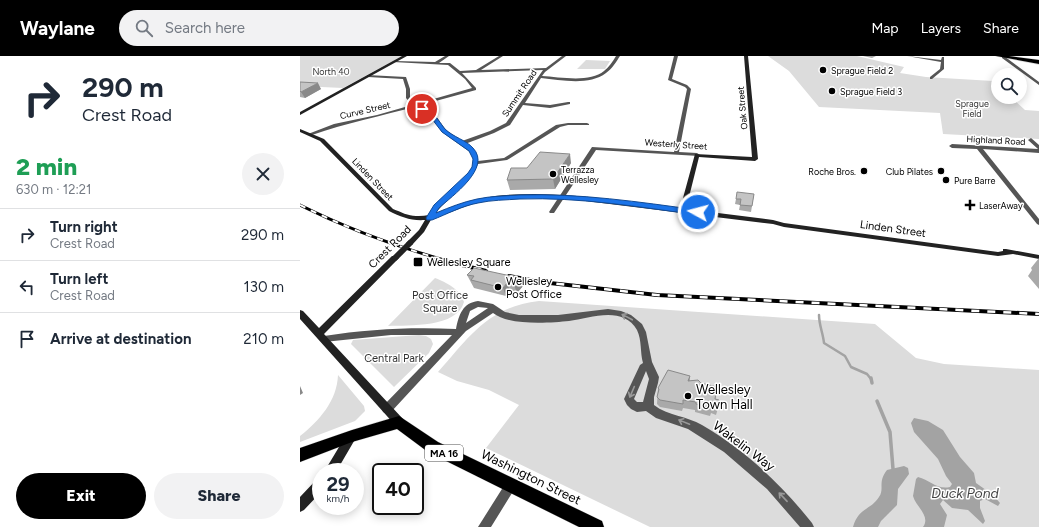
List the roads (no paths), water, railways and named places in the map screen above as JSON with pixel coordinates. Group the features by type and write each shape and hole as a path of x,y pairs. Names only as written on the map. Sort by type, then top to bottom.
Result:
{"highway":[{"path":"1001,56 1039,61"},
{"path":"1013,56 1026,59"}],"main road":[{"path":"300,455 352,436 399,422"},
{"name":"Washington Street","path":"399,422 433,447 596,527"}],"street":[{"path":"300,114 405,56"},
{"path":"436,63 447,56"},
{"path":"465,77 476,72 501,56"},
{"name":"Summit Road","path":"462,143 506,126 511,121 545,69 564,56"},
{"path":"539,77 596,77 605,73 618,56"},
{"path":"676,56 670,80 686,86 689,89 676,153"},
{"name":"Oak Street","path":"746,56 755,159"},
{"path":"909,56 942,61"},
{"path":"931,78 942,69 943,56"},
{"path":"1001,56 1039,84"},
{"name":"Curve Street","path":"310,134 336,125 366,119 474,90 474,87 465,77 450,65 436,63 395,62"},
{"path":"460,72 545,69"},
{"path":"368,76 405,78 408,89 408,98 416,106 432,116 444,131 474,152 476,163 500,161 507,158 558,126 568,124 587,124"},
{"path":"522,104 535,104 552,107 568,103"},
{"name":"Linden Street","path":"300,130 324,142 390,210 408,218 429,218 460,206 486,199 562,196 683,210 998,254 1010,253 1039,257"},
{"path":"1031,140 1039,149"},
{"name":"Highland Road","path":"952,146 1039,149"},
{"name":"Westerly Street","path":"562,196 591,150 597,147 755,159"},
{"path":"979,148 1039,223"},
{"path":"683,210 697,155"},
{"name":"Crest Road","path":"321,336 425,227 436,207 470,175 476,163"},
{"path":"552,212 562,196"},
{"path":"460,332 464,313 470,306 482,303 494,308 502,315 527,318 566,318 603,312 613,312 624,316 636,323 642,331 648,365 654,380 648,398 649,406"},
{"path":"386,409 460,332 470,323 494,308"},
{"path":"300,313 399,422"},
{"path":"321,336 422,331 460,332"},
{"name":"Wakelin Way","path":"648,365 643,368 629,399 631,404 635,407 642,408 649,406 657,414 679,420 696,427 739,456 783,496 808,527"},
{"path":"336,463 352,436"},
{"path":"484,527 511,485"},
{"path":"300,506 312,493"}],"water":[{"name":"Duck Pond","path":"914,418 928,421 943,430 960,457 974,473 976,483 993,495 1000,503 998,506 985,499 980,501 980,508 985,521 983,524 968,510 952,508 943,500 940,504 947,515 944,527 923,527 925,523 924,515 913,496 916,479 918,477 922,478 937,486 945,488 950,487 952,484 946,476 938,459 914,432 911,423"},
{"name":"Duck Pond","path":"904,466 908,468 909,474 898,489 897,505 881,521 878,527 853,527 858,516 876,501 881,494 882,478 887,470"}],"waterway":[{"path":"819,315 824,343 845,356 851,367 867,374 871,379"},
{"path":"871,378 872,383"},
{"path":"877,401 890,432 893,469"}],"railway":[{"path":"300,205 339,223 380,239 420,253 462,265"},
{"path":"458,264 462,265"},
{"path":"462,265 486,271"},
{"path":"509,276 541,282 657,295 1039,314"}],"place":[{"name":"Sprague Field 2","path":"823,70"},
{"name":"Sprague Field 3","path":"832,91"},
{"name":"Roche Bros.","path":"864,171"},
{"name":"Club Pilates","path":"941,171"},
{"name":"Terrazza Wellesley","path":"553,174"},
{"name":"Pure Barre","path":"946,180"},
{"name":"LaserAway","path":"970,205"},
{"name":"Wellesley Square","path":"418,262"},
{"name":"Wellesley Post Office","path":"498,287"},
{"name":"Wellesley Town Hall","path":"688,396"}],"park label":[{"name":"North 40","path":"331,71"},
{"name":"Sprague Field","path":"972,108"},
{"name":"Post Office Square","path":"440,301"},
{"name":"Central Park","path":"394,358"}]}
